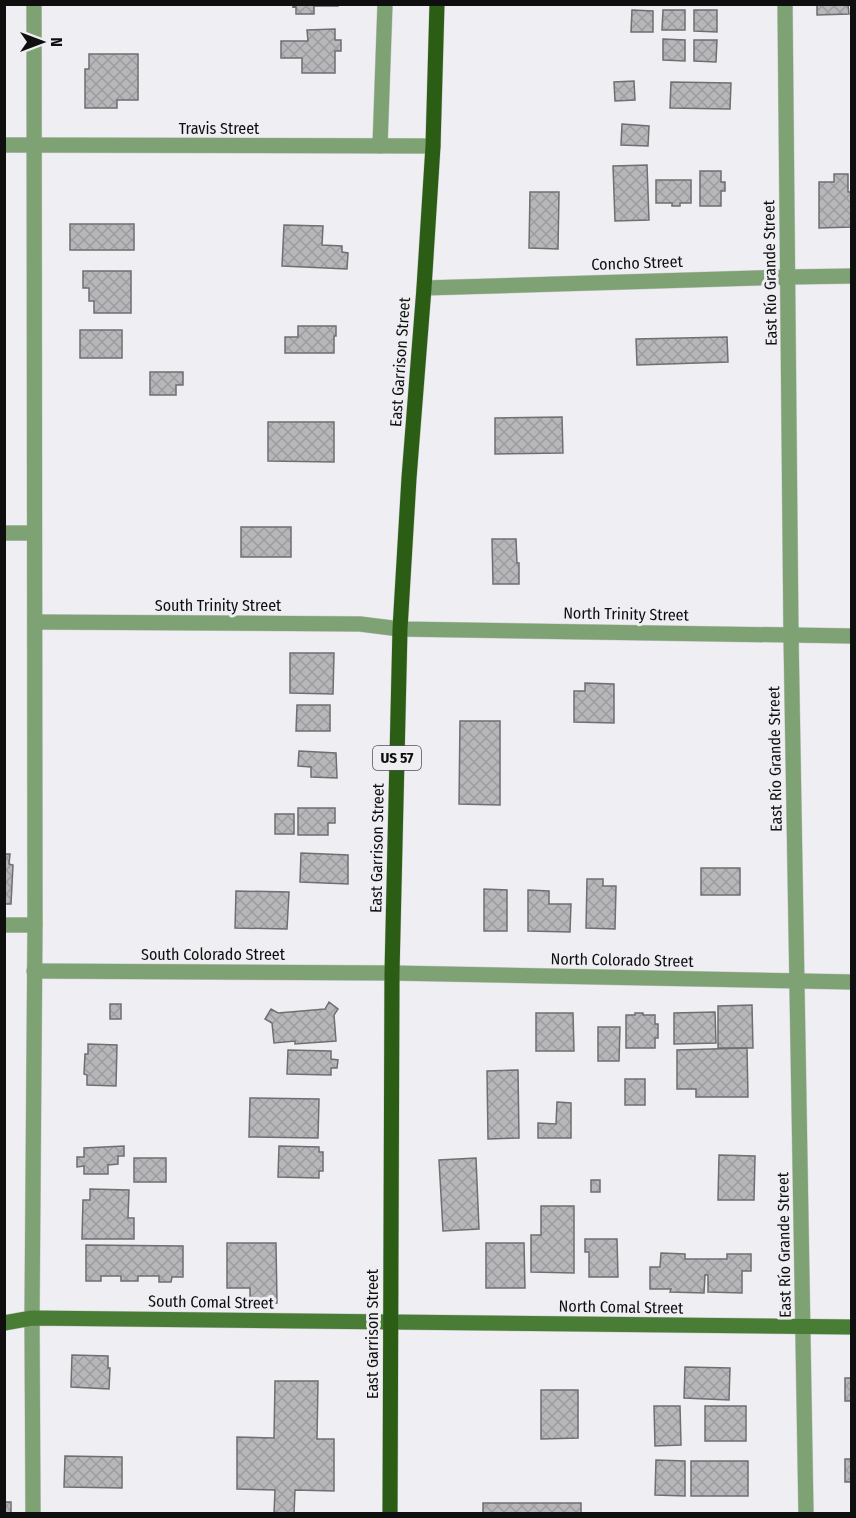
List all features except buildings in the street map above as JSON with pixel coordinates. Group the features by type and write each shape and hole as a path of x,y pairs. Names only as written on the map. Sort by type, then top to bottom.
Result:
{"main road":[{"name":"East Garrison Street","path":"390,1514 392,973 400,629 433,146 437,4"}],"street":[{"path":"33,1514 34,4"},
{"path":"380,146 385,4"},
{"name":"East Río Grande Street","path":"785,4 791,635 806,1514"},
{"name":"Travis Street","path":"4,145 433,146"},
{"name":"Concho Street","path":"424,288 852,276"},
{"path":"4,533 34,533"},
{"name":"South Trinity Street","path":"35,621 360,624 400,629"},
{"name":"North Trinity Street","path":"400,629 852,636"},
{"path":"4,925 35,925"},
{"name":"South Colorado Street","path":"34,971 392,973"},
{"name":"North Colorado Street","path":"392,973 852,982"},
{"name":"South Comal Street","path":"4,1323 32,1318 390,1322"},
{"name":"North Comal Street","path":"390,1322 852,1327"}]}
